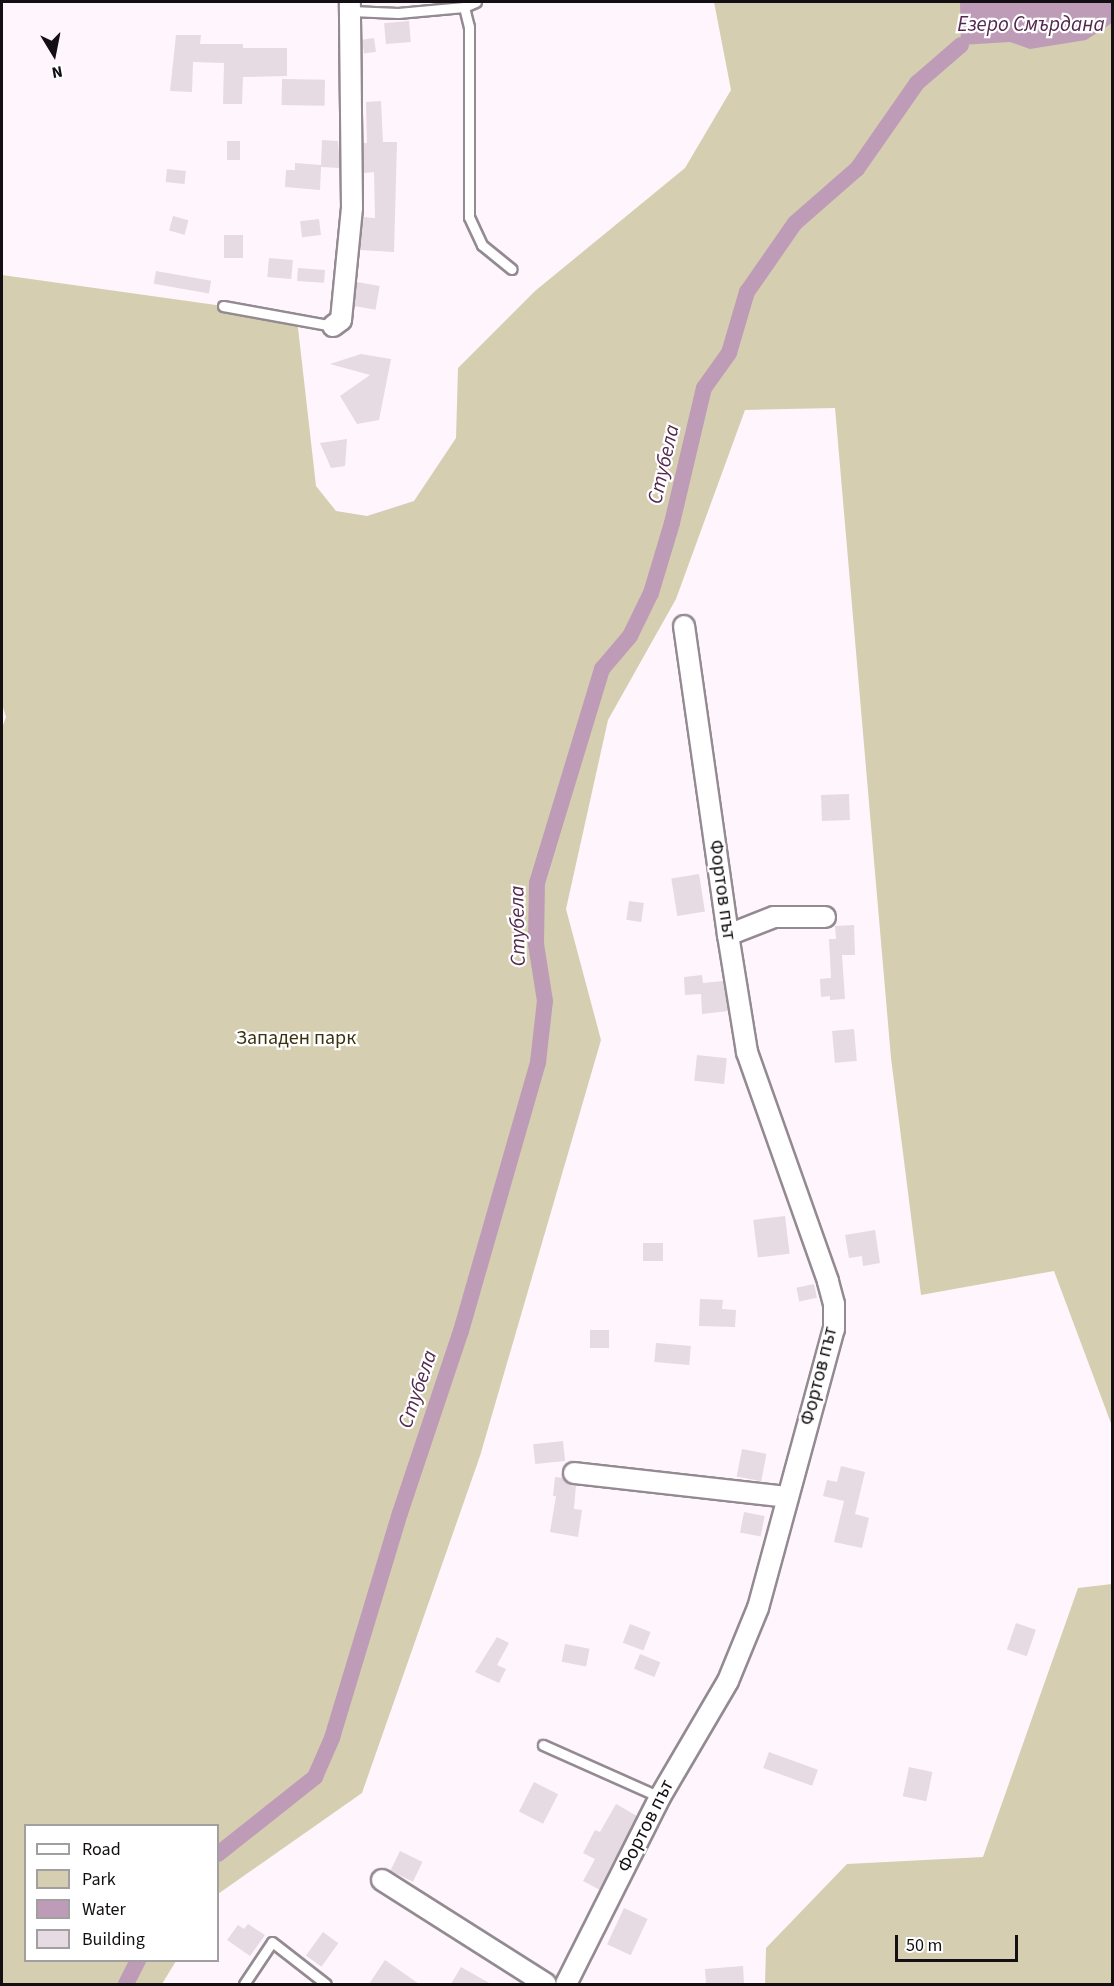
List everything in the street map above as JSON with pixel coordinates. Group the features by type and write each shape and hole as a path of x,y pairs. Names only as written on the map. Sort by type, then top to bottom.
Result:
{"street":[{"path":"333,326 341,320 352,208 351,6"},
{"name":"Фортов път","path":"566,1984 660,1797 728,1682 758,1608 834,1329 834,1304 747,1052 684,626"},
{"path":"728,935 774,916 825,917"},
{"path":"574,1473 788,1497"},
{"path":"381,1880 546,1984"}],"lane":[{"path":"351,6 398,13 464,7 476,2"},
{"path":"464,7 469,27 469,217 482,245 512,269"},
{"path":"223,306 333,326"},
{"path":"543,1744 660,1797"},
{"path":"244,1984 272,1942 326,1984"}],"green space":[{"name":"Западен парк","path":"714,2 1112,2 1112,1426 1054,1271 921,1295 891,1058 835,408 745,410 676,599 608,720 566,909 601,1040 480,1456 362,1793 219,1893 219,1824 24,1824 24,1962 175,1962 162,1984 2,1984 2,728 6,717 2,704 2,275 223,306 297,319 316,486 336,511 367,516 414,501 456,438 458,368 535,291 685,168 731,90"},
{"path":"1112,1584 1112,1984 765,1984 766,1948 847,1864 983,1857 1078,1588"}],"water":[{"name":"Езеро Смърдана","path":"960,2 1112,2 1112,23 1086,40 1030,49 1010,42 961,45"}],"building":[{"path":"409,21 411,42 386,44 384,23"},
{"path":"176,35 201,35 200,44 243,44 243,48 287,48 287,76 243,77 242,104 223,104 224,63 193,62 192,92 170,91"},
{"path":"374,38 376,52 364,54 362,40"},
{"path":"282,79 325,80 325,106 282,105"},
{"path":"381,101 383,142 397,142 394,252 360,250 363,217 375,218 374,172 364,173 363,143 367,143 366,102"},
{"path":"322,140 338,141 340,168 321,167 320,190 285,187 286,170 295,170 295,163 321,165"},
{"path":"227,141 240,141 240,160 227,160"},
{"path":"167,169 186,171 185,184 166,182"},
{"path":"173,216 188,220 185,235 169,230"},
{"path":"319,219 321,235 302,237 300,221"},
{"path":"224,235 243,235 243,258 224,258"},
{"path":"269,258 293,260 291,279 267,277"},
{"path":"298,268 325,270 324,283 297,281"},
{"path":"156,271 211,281 209,294 154,284"},
{"path":"357,282 380,286 375,310 353,306"},
{"path":"361,354 391,359 379,420 357,424 340,396 370,375 330,364"},
{"path":"347,439 345,466 331,468 320,443"},
{"path":"849,794 850,820 822,821 821,795"},
{"path":"699,874 705,912 677,916 671,878"},
{"path":"629,901 644,903 641,922 626,920"},
{"path":"854,925 855,955 842,955 845,999 830,1000 830,996 821,997 820,979 831,978 829,939 836,939 835,926"},
{"path":"702,975 703,983 723,981 728,1011 702,1014 701,994 685,995 684,977"},
{"path":"854,1029 857,1061 835,1063 832,1031"},
{"path":"697,1055 727,1058 724,1084 694,1081"},
{"path":"785,1216 790,1254 758,1258 753,1220"},
{"path":"875,1230 880,1263 863,1266 862,1256 849,1258 845,1235"},
{"path":"643,1243 663,1243 663,1261 643,1261"},
{"path":"814,1284 817,1298 799,1301 796,1288"},
{"path":"700,1299 723,1300 722,1309 736,1310 735,1327 699,1326"},
{"path":"590,1330 609,1330 609,1348 590,1348"},
{"path":"656,1343 691,1346 689,1365 654,1362"},
{"path":"563,1441 565,1461 535,1464 533,1444"},
{"path":"742,1449 767,1454 761,1481 737,1476"},
{"path":"841,1466 865,1472 855,1514 869,1518 862,1548 834,1542 844,1501 823,1496 827,1480 837,1482"},
{"path":"555,1477 563,1478 567,1483 576,1485 574,1509 582,1510 578,1537 550,1532 556,1496 553,1496"},
{"path":"744,1512 765,1516 761,1537 740,1533"},
{"path":"1016,1623 1036,1630 1027,1656 1007,1649"},
{"path":"630,1624 651,1632 643,1651 623,1643"},
{"path":"497,1637 509,1643 497,1665 506,1669 499,1683 475,1672"},
{"path":"565,1644 590,1649 586,1666 562,1662"},
{"path":"640,1654 660,1662 654,1677 634,1669"},
{"path":"769,1752 818,1770 812,1786 763,1768"},
{"path":"909,1767 932,1772 926,1801 903,1796"},
{"path":"534,1782 558,1794 543,1824 519,1811"},
{"path":"616,1804 637,1816 600,1890 583,1881 595,1859 583,1853 595,1830 600,1832"},
{"path":"400,1851 422,1862 413,1882 390,1871"},
{"path":"624,1908 648,1919 631,1955 607,1944"},
{"path":"248,1924 265,1935 250,1956 227,1940 238,1925 244,1929"},
{"path":"323,1932 338,1943 321,1967 306,1955"},
{"path":"385,1960 419,1984 369,1984"},
{"path":"743,1966 744,1984 706,1984 705,1969"},
{"path":"461,1967 491,1984 451,1984"}],"waterway":[{"name":"Стубела","path":"219,1853 315,1777 332,1738 400,1513 461,1331 538,1062 545,1001 536,944 537,883 602,669 630,636 651,593 672,523 704,388 729,353 747,292 795,223 857,169 917,83 961,45"},
{"name":"Стубела","path":"126,1984 137,1962"}]}
